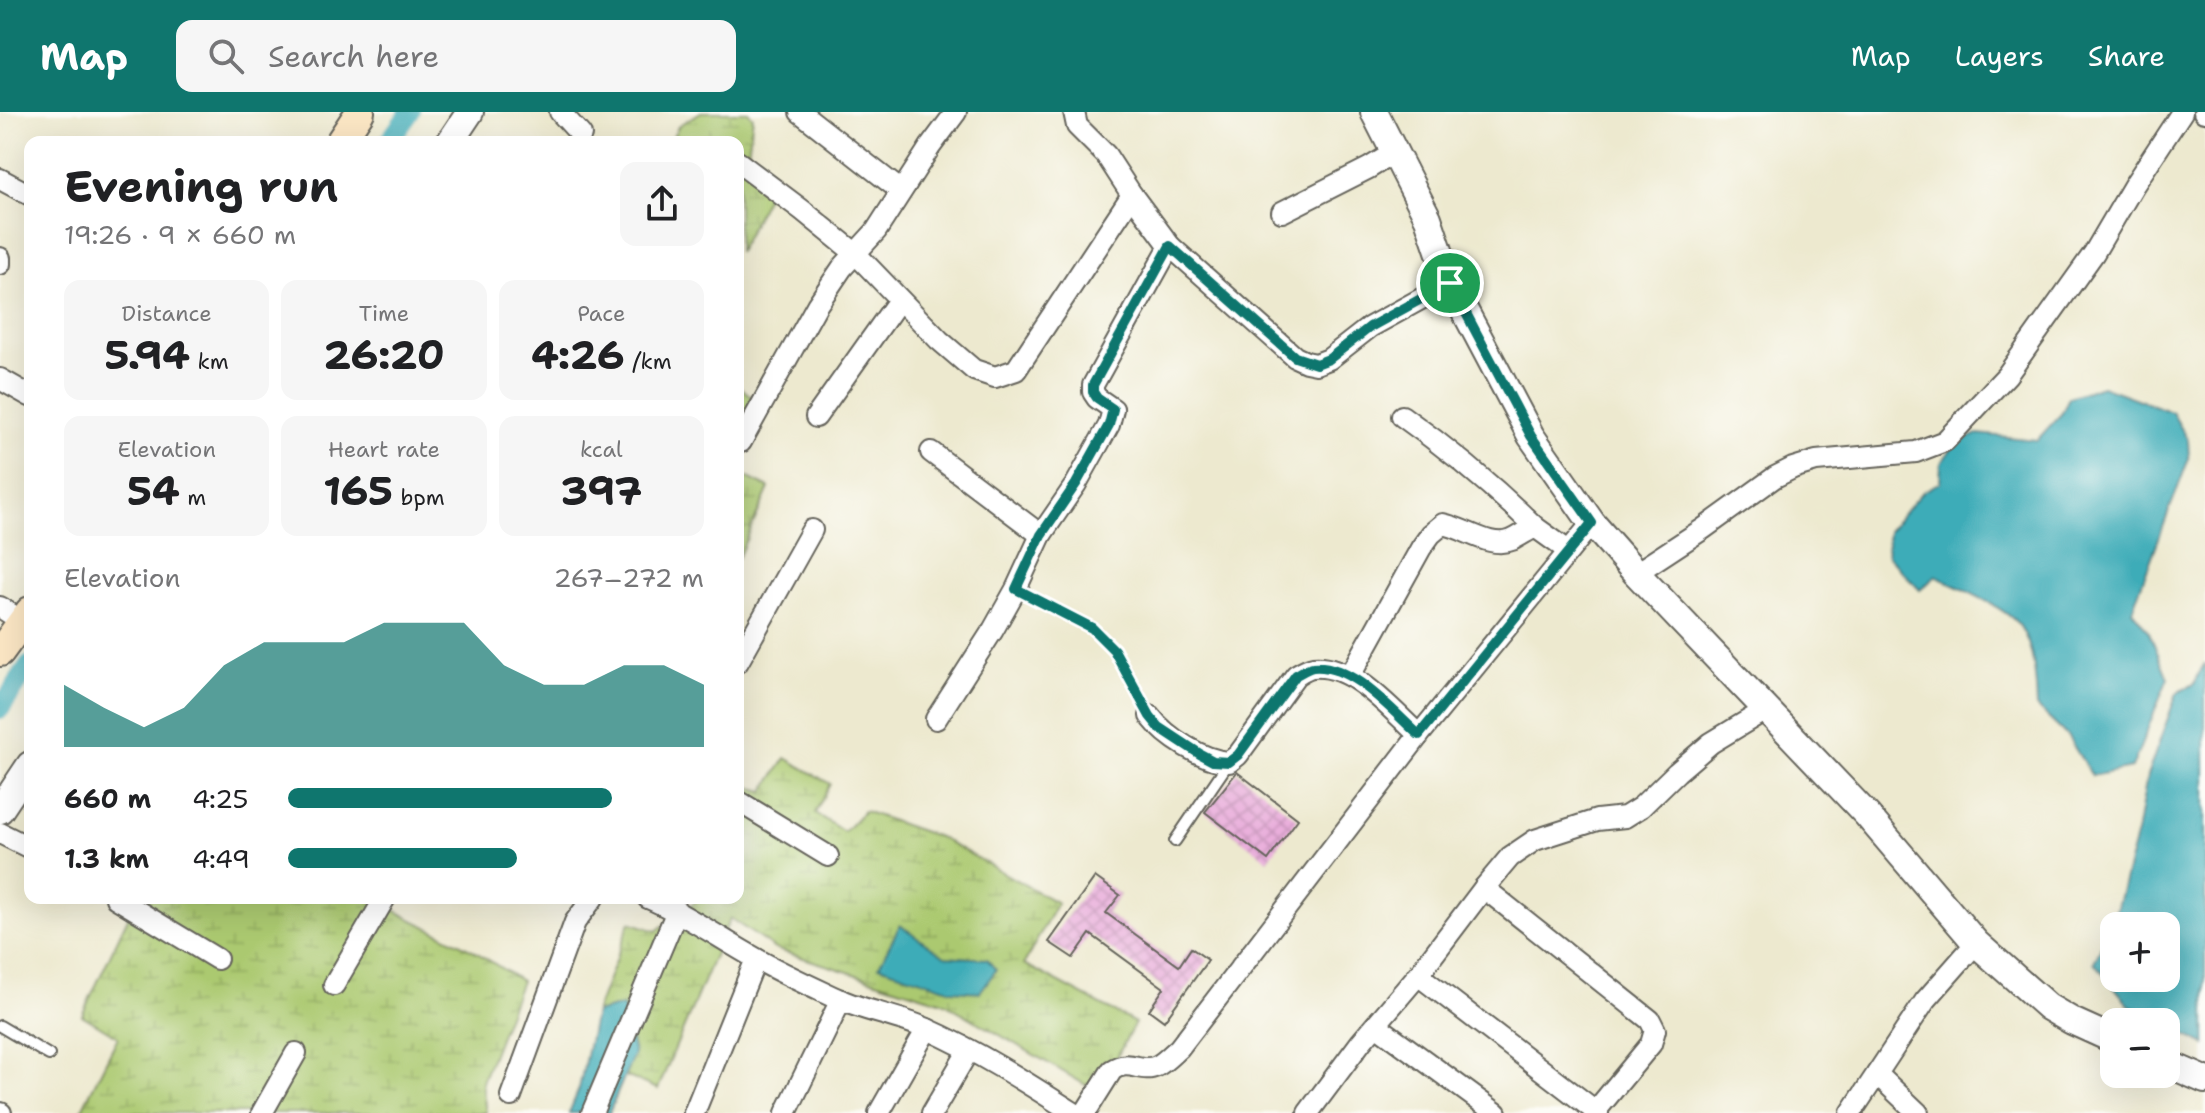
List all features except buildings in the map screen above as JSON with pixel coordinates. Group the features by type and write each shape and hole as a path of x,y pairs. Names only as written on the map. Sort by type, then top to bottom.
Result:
{"main road":[{"path":"344,136 360,112"},
{"path":"0,652 18,613"}],"street":[{"path":"454,136 470,112"},
{"path":"560,112 581,135"},
{"path":"800,112 901,191"},
{"path":"744,437 817,305 842,268 876,231 956,112"},
{"path":"1074,112 1077,126 1106,155 1170,246 1295,357 1316,364 1329,359 1370,327 1450,283"},
{"path":"1374,112 1428,218 1450,283 1531,436 1592,523 1867,815 1976,943 2048,1007 2100,1034"},
{"path":"1636,573 1775,477 1793,468 1816,461 1916,452 1945,441 2007,375 2094,253 2182,112"},
{"path":"1282,212 1395,152"},
{"path":"744,166 855,253 939,340 974,370 995,377 1016,370 1132,195"},
{"path":"0,179 24,192"},
{"path":"936,719 993,630 1041,535 1076,484 1109,425 1113,409 1097,398 1093,385 1170,246"},
{"path":"0,258 0,264"},
{"path":"816,417 899,300"},
{"path":"0,379 24,393"},
{"path":"1402,416 1450,450 1535,527 1567,550"},
{"path":"931,452 1041,535"},
{"path":"1085,1113 1112,1070 1128,1064 1144,1068 1157,1066 1179,1048 1419,735 1592,523"},
{"path":"1350,676 1421,548 1443,524 1492,542 1509,541 1535,527"},
{"path":"744,651 812,530"},
{"path":"1150,716 1159,727 1200,754 1213,761 1229,762 1238,755 1296,675 1310,667 1350,676 1419,735"},
{"path":"1308,1113 1510,857 1535,840 1597,820 1625,817 1641,807 1711,743 1767,709"},
{"path":"0,810 24,774"},
{"path":"744,805 828,856"},
{"path":"0,833 24,845"},
{"path":"1418,975 1596,1112 1651,1044 1655,1030 1650,1020 1484,888"},
{"path":"126,904 217,959"},
{"path":"334,985 381,904"},
{"path":"511,1096 575,922 588,904"},
{"path":"661,904 756,959 841,1000 895,1016 969,1050 1074,1113"},
{"path":"592,1113 677,911"},
{"path":"1851,1113 1925,1001 1976,943"},
{"path":"694,1113 756,959"},
{"path":"786,1113 841,1000"},
{"path":"1376,1025 1496,1113"},
{"path":"879,1113 927,1029"},
{"path":"932,1113 969,1050"},
{"path":"262,1113 296,1053"},
{"path":"2180,1069 2205,1080"},
{"path":"1877,1074 1918,1113"}],"lane":[{"path":"1175,841 1229,762"},
{"path":"0,1026 49,1055"}],"path":[{"path":"1016,589 1092,628 1114,650 1150,716"}],"green space":[{"path":"701,112 748,112 753,117 748,153 774,183 744,240 744,136 673,136 679,125"},
{"path":"744,390 754,399 744,416"},
{"path":"744,476 769,488 744,544"},
{"path":"786,758 830,784 815,813 844,832 864,811 941,838 1057,903 1024,964 1135,1023 1098,1092 943,1002 775,949 730,918 658,1089 625,1076 634,1054 623,1006 595,1013 630,922 656,931 692,904 744,904 744,786 764,791"},
{"path":"134,904 382,904 473,950 521,981 482,1082 486,1113 80,1113 118,1037 82,1015"}],"water":[{"path":"2102,386 2172,412 2188,440 2189,458 2132,610 2149,632 2168,678 2132,768 2092,776 2068,737 2037,707 2032,657 2026,637 2015,621 1995,606 1936,576 1920,590 1887,555 1888,531 1921,493 1940,482 1941,463 1955,444 1978,434 2037,440 2062,413 2069,397"},
{"path":"2205,663 2205,1045 2180,1032 2180,1008 2135,1008 2118,992 2180,992 2180,912 2116,912 2137,833 2147,776 2177,693 2194,684"},
{"path":"900,925 945,956 987,959 996,970 980,992 952,990 879,966"},
{"path":"2100,949 2100,969 2094,962"},
{"path":"623,1006 634,1054 609,1113 569,1113 579,1089 595,1013"}],"waterway":[{"path":"393,136 410,112"},
{"path":"0,709 24,674"}],"route":[{"path":"1170,246 1295,357 1316,364 1329,359 1370,327 1450,283 1531,436 1592,523 1419,735 1350,676 1310,667 1296,675 1238,755 1229,762 1213,761 1159,727 1114,650 1092,628 1016,589 1041,535 1076,484 1109,425 1113,409 1093,392 1101,368 1170,246"}]}
